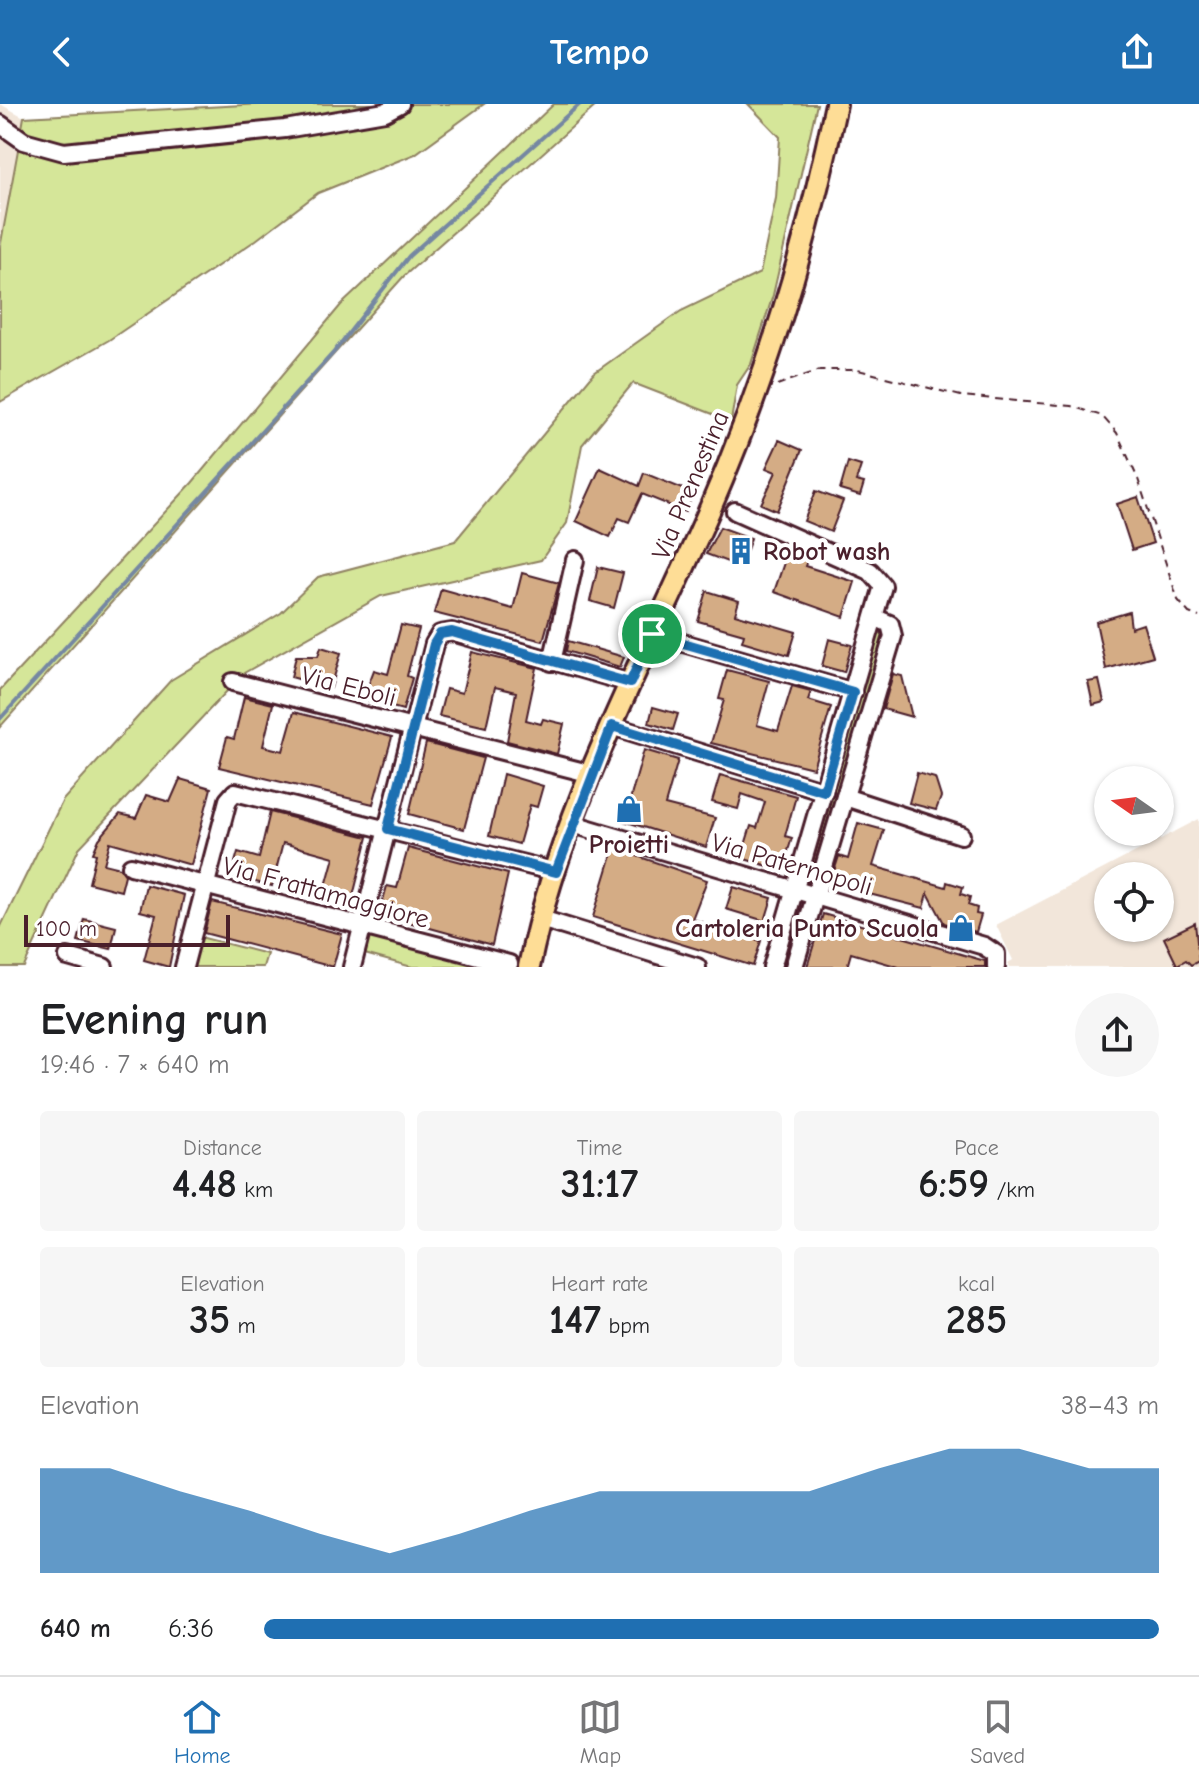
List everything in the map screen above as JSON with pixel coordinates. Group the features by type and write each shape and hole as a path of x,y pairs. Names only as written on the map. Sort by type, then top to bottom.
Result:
{"main road":[{"name":"Via Prenestina","path":"519,966 541,919 592,774 630,683 711,508 761,383 799,266 836,104"}],"street":[{"path":"0,124 24,141 64,152 285,129 385,112 400,104"},
{"path":"735,511 870,571 882,581 883,591 772,967"},
{"path":"552,662 575,560"},
{"path":"794,967 893,636 890,624 876,618"},
{"path":"352,967 434,644 440,634 452,632 630,683"},
{"path":"652,634 853,692"},
{"name":"Via Eboli","path":"233,682 592,774"},
{"path":"612,726 824,791"},
{"path":"184,967 232,793 241,791 556,872"},
{"path":"845,797 961,835"},
{"name":"Via Paternopoli","path":"573,824 984,946 996,960"},
{"name":"Via Frattamaggiore","path":"131,866 519,966"},
{"path":"541,919 697,967"},
{"path":"68,957 104,967"}],"path":[{"path":"761,383 784,385 820,370 858,370 961,396 1071,406 1102,416 1117,433 1138,479 1178,600 1189,613 1199,617"}],"shaded area":[{"path":"0,104 24,117 0,248"},
{"path":"1199,819 1199,967 1010,967 1008,963 1013,960 996,925 1094,874 1094,942 1174,942 1174,862 1117,862 1147,846 1174,846 1174,832"}],"green space":[{"path":"262,104 484,104 415,154 318,193 256,240 109,340 0,402 0,248 24,117"},
{"path":"554,104 598,104 404,276 0,727 0,690 192,483 341,305"},
{"path":"748,104 817,104 773,295 751,364 737,385 731,421 633,383 582,445 567,523 541,560 381,596 244,673 79,848 24,967 0,967 0,928 63,800 171,680 281,613 318,577 455,541 594,373 681,311 760,273 776,198 780,137"},
{"path":"875,633 884,635 812,880 803,877"},
{"path":"367,933 488,967 412,967 361,953"},
{"path":"196,936 267,954 263,967 188,967"}],"building":[{"path":"779,440 802,450 777,511 761,504 776,472 766,468"},
{"path":"848,462 861,466 856,481 864,483 860,496 840,490"},
{"path":"600,468 639,486 644,473 693,493 686,512 642,494 629,522 619,518 610,537 576,521"},
{"path":"816,491 843,501 831,532 804,521"},
{"path":"1138,497 1153,543 1132,550 1117,504"},
{"path":"720,527 751,538 741,567 706,554"},
{"path":"788,551 808,558 805,566 855,582 844,617 774,592"},
{"path":"598,567 623,573 614,608 590,601"},
{"path":"522,573 559,583 543,641 434,613 441,589 513,609"},
{"path":"707,591 739,601 735,614 796,632 789,655 742,641 744,634 698,621"},
{"path":"1129,612 1131,628 1143,624 1153,656 1106,669 1096,622"},
{"path":"401,625 419,629 407,676 412,678 403,710 363,699 374,670 388,674"},
{"path":"829,639 852,645 844,672 822,666"},
{"path":"568,641 624,657 620,667 566,651"},
{"path":"321,647 341,653 331,688 291,677 296,656 318,656"},
{"path":"472,652 537,668 526,720 541,724 543,719 564,724 557,754 507,741 516,692 495,687 486,727 439,716 446,689 462,693"},
{"path":"727,670 769,681 757,725 778,731 792,686 811,691 808,700 831,707 813,768 711,743 724,700 719,699"},
{"path":"893,674 902,676 912,717 883,709"},
{"path":"1099,680 1104,702 1093,705 1088,682"},
{"path":"244,697 273,704 263,746 283,751 294,712 392,737 373,804 219,767 227,737 234,739"},
{"path":"653,707 678,714 673,730 649,723"},
{"path":"426,743 483,758 464,829 409,814"},
{"path":"644,750 678,760 665,805 715,818 706,847 624,821"},
{"path":"917,773 935,778 941,797 936,810 909,803"},
{"path":"503,774 543,786 537,807 530,805 519,844 489,836"},
{"path":"720,775 796,796 785,836 792,838 782,870 741,858 751,826 757,828 765,802 742,794 738,809 712,802"},
{"path":"180,779 211,788 191,865 110,842 104,864 120,868 125,875 121,891 89,883 96,854 93,853 99,839 120,814 136,818 146,795 170,802"},
{"path":"270,812 368,837 351,904 323,897 334,857 283,843 272,886 231,876 238,852 259,858"},
{"path":"858,823 884,830 873,866 946,887 947,882 963,887 961,894 970,897 968,905 977,908 976,914 981,915 976,932 944,923 928,893 924,908 830,884 839,856 848,859"},
{"path":"408,848 508,874 492,945 379,914 387,886 397,888"},
{"path":"614,848 707,880 692,919 761,941 753,966 593,917"},
{"path":"146,885 184,895 169,967 144,960 156,915 140,911"},
{"path":"733,887 772,898 765,921 726,909"},
{"path":"212,902 342,934 333,967 204,933"},
{"path":"823,914 985,961 985,967 899,967 851,953 847,967 807,967"},
{"path":"84,919 116,927 111,949 78,941"},
{"path":"1195,923 1199,961 1191,965 1186,960 1177,965 1166,942 1174,942 1174,933"}],"waterway":[{"path":"0,719 334,352 409,256 580,104"}],"place":[{"name":"Robot wash","path":"741,551"},
{"name":"Proietti","path":"629,809"},
{"name":"Cartoleria Punto Scuola","path":"961,928"}],"route":[{"path":"452,632 630,683 652,634 853,692 824,791 612,726 556,872 388,829 434,644 440,634 452,632"}]}
